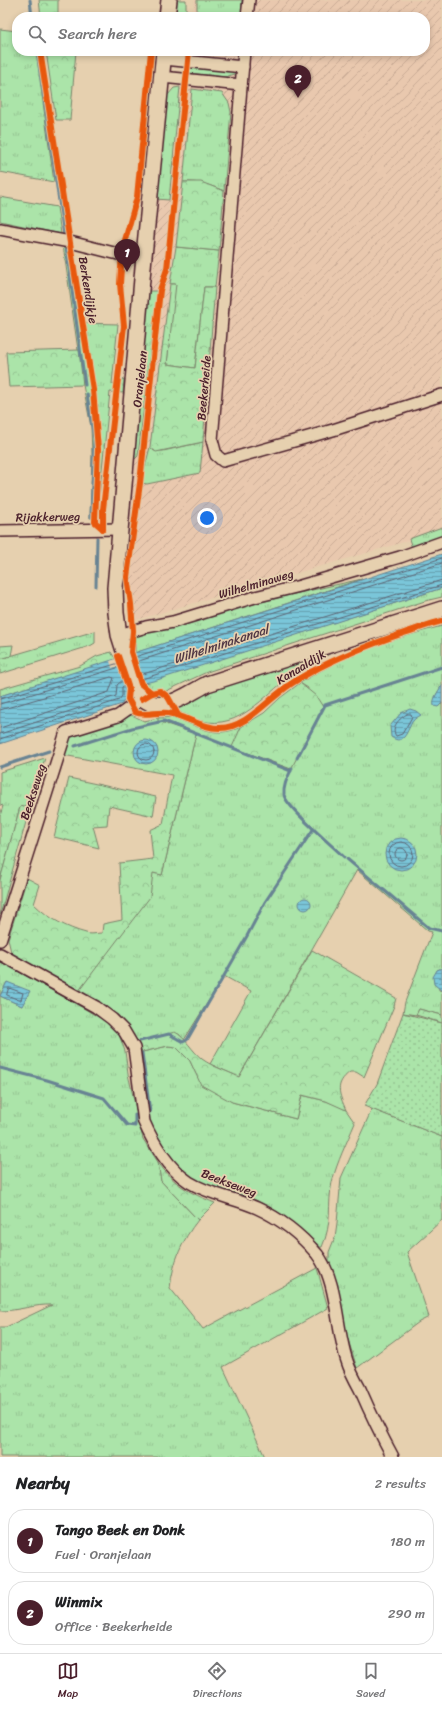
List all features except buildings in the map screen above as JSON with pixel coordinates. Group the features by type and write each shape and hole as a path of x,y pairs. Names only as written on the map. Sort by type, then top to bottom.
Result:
{"main road":[{"path":"168,12 169,0"},
{"name":"Oranjelaan","path":"140,695 119,635 115,588 144,256 164,56"},
{"name":"Kanaaldijk","path":"140,695 150,704 159,705 171,703 207,684 442,608"}],"street":[{"path":"248,12 249,0"},
{"path":"171,56 243,67"},
{"name":"Beekerheide","path":"244,56 212,440 216,455 223,461 334,430 442,395"},
{"path":"162,77 241,85"},
{"path":"0,229 70,242 122,255 144,256"},
{"name":"Rijakkerweg","path":"0,532 120,529"},
{"name":"Wilhelminaweg","path":"119,635 146,627 173,622 255,597 300,586 400,557 442,542"},
{"name":"Beekseweg","path":"0,940 66,732 118,716 140,695"},
{"name":"Beekseweg","path":"0,954 96,1007 112,1018 124,1031 134,1048 144,1122 162,1153 176,1171 189,1181 206,1190 257,1208 281,1220 302,1238 318,1256 327,1274 333,1294 347,1361 378,1430 393,1457"}],"shaded area":[{"path":"195,0 442,0 442,531 129,622 123,554 153,212 185,56 430,56 430,12 194,12"}],"green space":[{"path":"39,0 58,0 58,12 40,12"},
{"path":"177,0 186,0 186,12 176,12"},
{"path":"197,0 242,0 241,12 197,12"},
{"path":"0,29 12,30 12,56 37,56 54,182 0,172"},
{"path":"47,56 76,56 70,120 56,120"},
{"path":"190,65 230,69 235,74 225,77 189,73"},
{"path":"180,87 169,200 156,199 167,96 174,88"},
{"path":"192,89 222,93 229,103 231,112 224,191 204,184 183,182"},
{"path":"183,182 201,182 224,191 219,251 176,247"},
{"path":"0,197 57,207 61,234 0,221"},
{"path":"63,245 69,246 80,323 118,324 112,384 124,379 123,393 110,392 97,518 90,518 92,455 91,427 83,385"},
{"path":"176,247 219,251 215,287 204,287 195,368 167,364 175,284 170,284"},
{"path":"170,284 176,284 167,364 195,368 204,287 215,287 203,442 156,452 150,447"},
{"path":"146,291 157,291 138,456 135,459 132,457"},
{"path":"79,350 83,385 9,387 6,352"},
{"path":"203,442 200,473 147,484 141,483 150,447 154,451 163,451"},
{"path":"442,527 442,538 412,548 409,539"},
{"path":"362,579 135,653 136,634 285,596"},
{"path":"442,588 442,597 425,601 207,672 164,692 151,691 147,689 144,683"},
{"path":"442,626 442,685 435,697 441,705 442,703 442,968 437,970 439,990 442,991 442,1015 419,1009 416,1015 403,1013 405,1002 432,932 428,931 357,870 239,1077 210,1064 251,991 224,976 184,1040 179,1034 135,1042 127,1025 118,1015 78,992 98,964 153,873 162,875 196,734 157,721 158,718 173,718 214,732 231,731 241,727 233,747 291,769 308,688 300,683 351,656 405,636"},
{"path":"95,631 95,643 90,646 0,674 0,659"},
{"path":"355,641 298,671 250,709 228,721 202,721 186,716 178,710 178,707 189,699"},
{"path":"13,645 11,656 0,659 0,646"},
{"path":"111,652 116,660 0,696 0,689 80,666 97,656"},
{"path":"300,683 316,696 323,707 291,769 232,747 241,727 264,713 280,698"},
{"path":"132,715 144,721 158,718 158,721 196,734 162,875 153,873 150,897 78,992 14,955 11,952 8,939 27,878 40,885 34,904 45,914 65,925 88,934 94,934 102,933 103,924 122,920 119,863 153,859 150,830 163,824 172,775 63,755 68,738"},
{"path":"45,758 31,804 20,807 0,880 0,816 3,806 0,805 0,772"},
{"path":"69,778 156,797 153,816 109,806 107,825 93,826 99,848 54,837"},
{"path":"31,804 0,915 0,880 20,807"},
{"path":"312,950 396,998 364,1077 356,1072 350,1072 345,1076 340,1085 339,1090 341,1099 346,1110 326,1101 302,1095 296,1119 232,1102 201,1085 190,1061 176,1047 168,1046 138,1053 135,1042 175,1032 179,1034 206,1062 239,1077"},
{"path":"0,961 85,1009 108,1023 118,1032 125,1051 128,1074 143,1139 158,1162 161,1181 198,1220 187,1235 179,1252 173,1269 170,1288 203,1329 317,1268 328,1308 223,1367 265,1457 0,1457 0,1327 6,1327 52,1305 0,1311 0,996","holes":["7,982 22,1006 0,996"]},
{"path":"419,1009 442,1015 442,1023 416,1015"},
{"path":"403,1013 442,1023 442,1137 364,1106 377,1084"},
{"path":"168,1046 176,1047 190,1061 196,1074 232,1102 296,1119 302,1095 326,1101 346,1110 355,1123 339,1160 332,1182 328,1230 322,1247 320,1247 285,1217 270,1207 248,1197 198,1181 182,1169 169,1154 157,1137 147,1112 138,1053"},
{"path":"372,1109 442,1137 442,1220 407,1252 429,1317 419,1322 357,1368 345,1330 329,1263 329,1252 335,1237 341,1178"},
{"path":"158,1162 176,1182 190,1192 215,1203 198,1220 161,1181"}],"water":[{"name":"Wilhelminakanaal","path":"442,554 442,588 157,680 125,688 126,696 122,704 0,744 0,696"},
{"path":"442,685 442,703 438,707 434,706 435,698"},
{"path":"410,709 421,715 414,720 403,738 396,740 391,737 390,726 401,713"},
{"path":"146,740 155,743 158,752 155,761 146,764 137,761 134,752 137,743"},
{"path":"401,838 410,841 414,845 417,854 414,863 410,867 401,870 392,867 388,863 385,854 388,845 392,841"},
{"path":"303,898 307,898 311,904 307,910 303,910 299,906 299,902"},
{"path":"442,968 442,991 434,984 433,977 437,970"},
{"path":"7,982 30,991 22,1006 0,996"}],"pier":[{"path":"133,651 140,677 145,685 127,690 128,695 125,696 126,684 119,666 112,668 110,661 116,659 116,657"}],"waterway":[{"path":"30,0 31,12"},
{"path":"38,56 64,235"},
{"path":"66,246 85,385"},
{"path":"87,394 94,439 91,517"},
{"path":"96,586 97,538"},
{"path":"297,758 325,705 442,667"},
{"path":"75,746 132,728 164,721 291,771"},
{"path":"0,767 49,751"},
{"path":"292,768 284,788 284,795 287,801 301,817 344,857"},
{"path":"140,1041 169,1034 183,1042 187,1040 265,902 314,828"},
{"path":"347,859 429,928 442,931"},
{"path":"142,1053 150,1112"},
{"path":"0,1068 47,1080 104,1098 127,1125 135,1126 135,1115"}],"cycle path":[{"name":"Berkendijkje","path":"41,56 93,390 98,449 95,522 103,529"},
{"path":"103,529 103,509 124,326 120,284 122,251 137,197 151,56"},
{"path":"152,693 141,684 131,652 133,631 127,577 140,483 160,290 167,269 188,56"},
{"path":"118,656 129,689 128,699 135,712 143,714 168,713 206,726 220,728 228,727 244,720 259,710 282,690 332,661 380,642 442,621"},
{"path":"142,699 152,693 160,691 168,697 178,715"}],"place":[{"name":"Winmix","path":"298,98"},
{"name":"Tango Beek en Donk","path":"127,272"}]}
